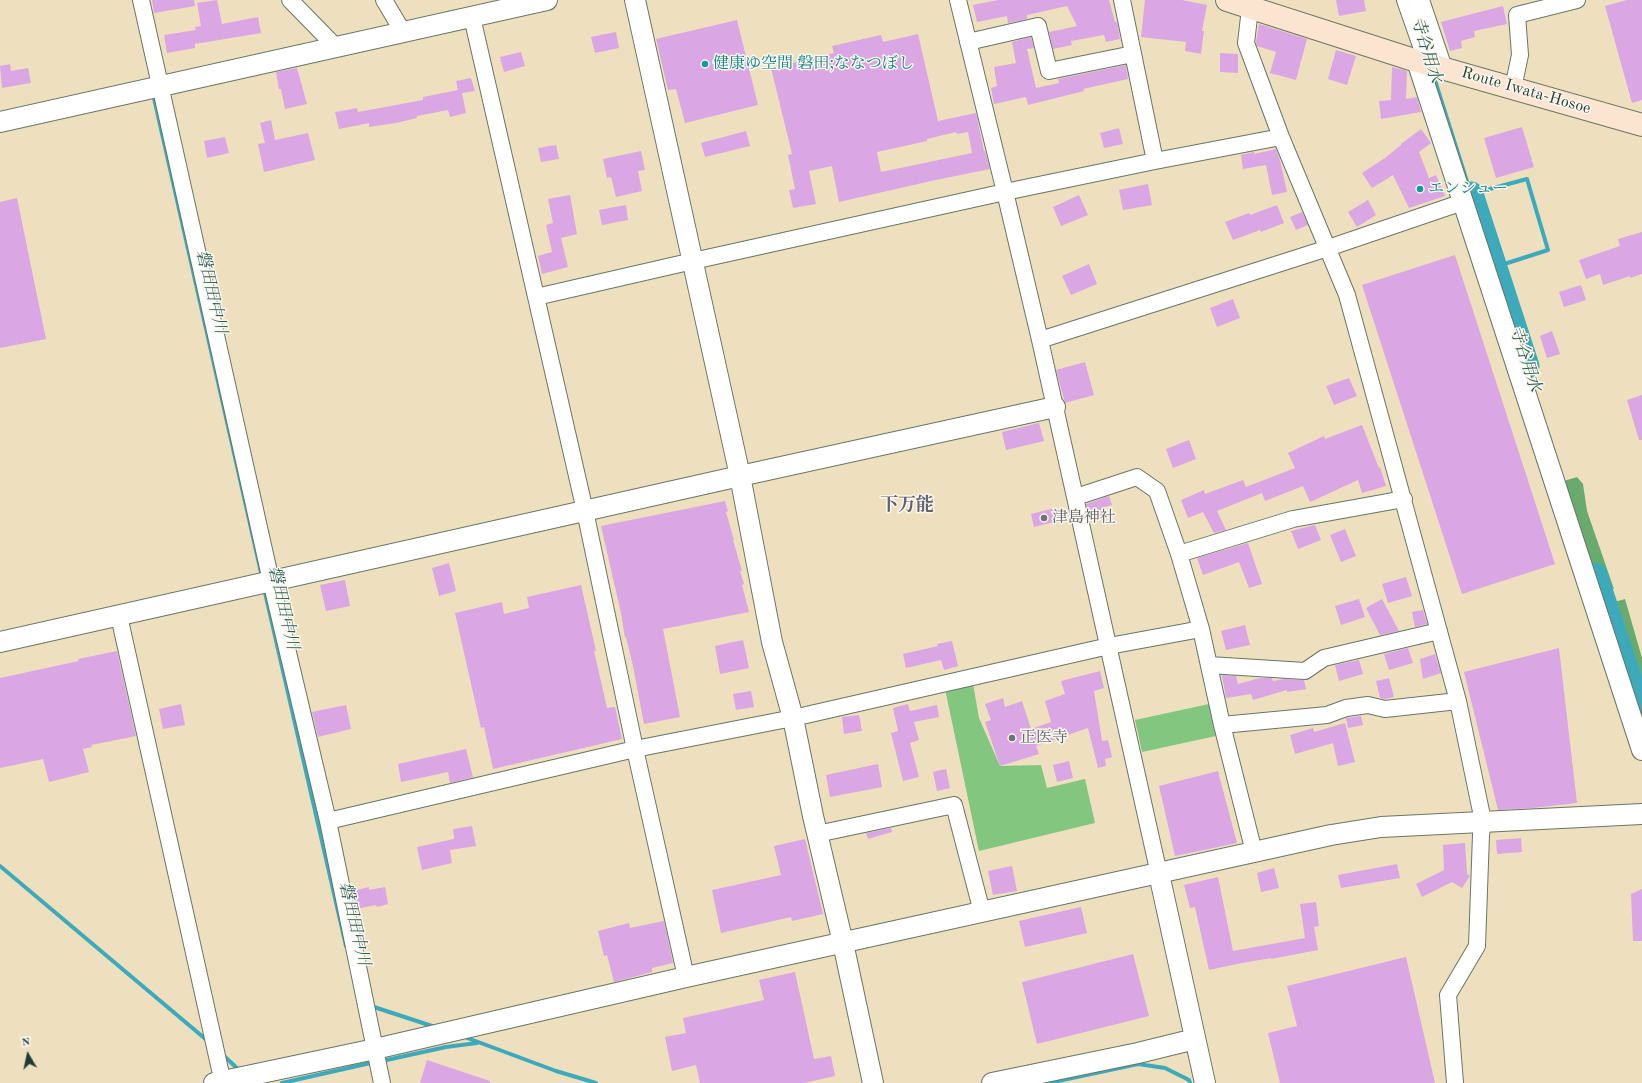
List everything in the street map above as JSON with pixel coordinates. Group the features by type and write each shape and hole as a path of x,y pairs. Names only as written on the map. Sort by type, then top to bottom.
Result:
{"main road":[{"name":"Route Iwata-Hosoe","path":"1227,0 1251,4 1429,64 1642,125"}],"street":[{"path":"141,0 271,581 328,821 382,1083"},
{"path":"290,0 336,47"},
{"path":"384,0 403,32"},
{"path":"0,122 547,0"},
{"path":"635,0 740,476 772,642 793,718 817,834 844,942 873,1083"},
{"path":"958,0 1006,192 1076,497 1205,1083"},
{"path":"1122,0 1155,161"},
{"path":"1405,0 1429,64 1463,202 1642,750"},
{"path":"1421,0 1429,64"},
{"path":"1513,88 1520,55 1517,14 1577,0"},
{"path":"1251,4 1246,43 1281,137 1347,295 1458,701 1483,821 1481,835 1476,946 1448,995 1455,1083"},
{"path":"472,17 585,511 635,749 686,977"},
{"path":"968,42 1038,26 1049,71 1133,54"},
{"path":"536,297 1006,192 1281,137"},
{"path":"1040,340 1328,248 1463,202"},
{"path":"0,642 1055,407"},
{"path":"1076,497 1137,477 1157,491 1201,630 1222,726 1254,852"},
{"path":"1178,554 1293,519 1404,499"},
{"path":"119,616 220,1082 375,1049 844,942 1159,874 1331,834 1381,827 1642,814"},
{"path":"328,821 635,749 793,718 1109,646 1201,630"},
{"path":"1209,665 1305,671 1324,658 1439,631"},
{"path":"1222,726 1328,715 1346,708 1368,705 1385,709 1458,701"},
{"path":"817,834 954,805 982,912"},
{"path":"992,1083 1138,1053 1195,1038"}],"green space":[{"path":"1577,477 1583,484 1587,511 1614,589 1599,587 1564,481"},
{"path":"1625,599 1642,658 1642,700 1611,603"},
{"path":"972,678 979,718 1000,766 1041,765 1047,788 1085,779 1095,823 979,851 944,684"},
{"path":"1209,704 1216,736 1142,752 1135,720"}],"building":[{"path":"152,0 194,0 195,6 154,13"},
{"path":"217,0 222,24 258,17 261,33 195,44 195,48 167,53 164,35 196,30 195,27 201,26 197,3"},
{"path":"998,0 1109,0 1115,22 1117,22 1120,39 1106,42 1104,35 1071,41 1072,45 1053,49 1049,32 1077,26 1067,6 1027,15 1027,19 1008,23 1007,16 977,22 973,5"},
{"path":"1145,0 1182,0 1207,5 1202,31 1204,31 1201,54 1185,51 1186,42 1141,37"},
{"path":"1336,0 1364,0 1366,11 1339,16"},
{"path":"1627,0 1642,0 1642,100 1632,103 1605,6"},
{"path":"1503,6 1507,24 1474,31 1475,37 1461,41 1462,48 1450,51 1441,22"},
{"name":"健康ゆ空間 磐田;ななつぼし","path":"737,20 758,105 685,123 676,89 668,90 656,39"},
{"path":"1259,24 1307,39 1296,80 1270,73 1276,52 1257,46 1256,42"},
{"path":"616,32 619,48 595,53 591,37"},
{"path":"918,34 938,121 976,113 984,151 990,169 839,202 832,166 809,171 816,204 793,208 789,190 795,189 788,155 792,154 771,68 834,53 832,46 881,35 883,42","holes":["956,132 957,134 968,132 972,153 881,172 877,152 927,141 927,139"]},
{"path":"1031,37 1034,48 1027,49 1036,88 1059,83 1058,79 1126,65 1128,79 1083,89 1084,91 1028,105 1026,97 994,104 991,88 997,86 994,67 1016,63 1012,42"},
{"path":"1336,50 1356,56 1347,85 1328,79"},
{"path":"521,52 525,66 504,72 500,57"},
{"path":"1220,53 1238,54 1238,73 1220,72"},
{"path":"10,64 11,71 28,68 31,83 2,88 0,66"},
{"path":"1392,67 1407,71 1406,99 1417,97 1421,112 1381,119 1379,101 1391,100"},
{"path":"297,68 307,104 285,109 276,72"},
{"path":"471,78 475,91 462,93 466,113 450,117 448,110 417,116 417,118 396,123 369,127 369,123 339,129 335,112 357,108 358,112 423,100 423,97 458,90 456,81"},
{"path":"271,120 275,140 308,133 315,160 264,172 258,144 265,143 260,123"},
{"path":"1522,127 1534,167 1496,178 1484,138"},
{"path":"1119,128 1123,144 1104,148 1100,133"},
{"path":"1421,129 1431,143 1419,152 1429,178 1436,175 1445,196 1409,208 1393,175 1372,188 1362,173 1385,158"},
{"path":"746,131 750,146 705,157 701,143"},
{"path":"225,137 229,153 207,158 204,141"},
{"path":"556,145 559,159 541,162 538,148"},
{"path":"1276,149 1287,192 1272,195 1266,165 1243,169 1241,155 1254,152 1254,154"},
{"path":"641,151 645,170 638,171 642,191 616,197 611,177 607,178 603,159"},
{"path":"1148,184 1152,205 1123,210 1119,190"},
{"path":"570,195 577,234 561,238 568,267 542,274 538,256 552,252 546,225 553,223 548,199"},
{"path":"1079,195 1088,215 1061,226 1053,207"},
{"path":"17,198 46,339 0,348 0,202"},
{"path":"1368,200 1376,215 1357,227 1348,212"},
{"path":"626,205 628,220 602,225 599,210"},
{"path":"1277,205 1284,223 1261,232 1260,230 1233,240 1225,222"},
{"path":"1302,212 1308,225 1296,230 1290,217"},
{"path":"1642,232 1642,274 1630,278 1630,276 1603,285 1600,274 1586,279 1579,260 1620,246 1618,239"},
{"path":"1455,255 1555,564 1462,594 1362,285"},
{"path":"1089,264 1097,284 1071,295 1062,276"},
{"path":"1581,285 1586,300 1564,307 1559,292"},
{"path":"1233,299 1240,318 1217,327 1210,308"},
{"path":"1552,331 1560,354 1547,358 1540,336"},
{"path":"1085,362 1094,395 1065,403 1056,370"},
{"path":"1349,378 1357,396 1334,405 1326,386"},
{"path":"1642,395 1642,440 1639,440 1627,400"},
{"path":"1039,423 1044,441 1006,450 1002,432"},
{"path":"1362,425 1379,468 1380,467 1386,486 1362,493 1358,480 1310,502 1303,486 1265,501 1262,493 1217,511 1226,530 1214,533 1203,512 1188,518 1181,500 1204,490 1205,494 1243,480 1246,487 1295,468 1288,453 1324,436 1325,439"},
{"path":"1189,440 1196,459 1173,468 1166,449"},
{"path":"1109,496 1112,505 1101,508 1103,515 1090,518 1086,504"},
{"path":"725,501 728,511 726,512 742,571 740,571 744,584 742,585 749,612 663,629 680,717 644,724 633,666 626,637 625,638 621,613 601,526"},
{"name":"津島神社","path":"1055,508 1058,521 1034,527 1031,514"},
{"path":"1315,525 1321,540 1298,549 1291,531"},
{"path":"1345,529 1356,556 1341,562 1330,535"},
{"path":"1248,543 1262,584 1249,588 1239,562 1203,575 1197,558"},
{"path":"449,563 456,591 439,596 432,568"},
{"path":"1406,577 1412,596 1388,603 1382,584"},
{"path":"345,580 350,606 326,611 320,585"},
{"path":"581,585 607,708 615,707 622,739 493,769 484,727 481,728 455,613 502,602 504,614 529,608 527,597"},
{"path":"1359,599 1365,617 1341,625 1335,606"},
{"path":"1382,599 1399,631 1380,635 1366,608"},
{"path":"1423,610 1427,624 1415,627 1412,612"},
{"path":"1245,625 1250,645 1226,650 1221,631"},
{"path":"743,640 749,668 720,674 715,646"},
{"path":"952,641 958,666 944,670 941,660 906,668 903,654 938,646 937,644"},
{"path":"1408,648 1413,663 1389,670 1384,654"},
{"path":"1559,648 1577,803 1498,810 1464,672"},
{"path":"117,651 136,736 91,745 92,747 83,749 89,772 49,782 43,759 0,768 0,678"},
{"path":"1435,654 1441,673 1423,679 1420,659"},
{"path":"1359,660 1363,674 1339,681 1335,665"},
{"path":"1100,671 1104,688 1094,691 1102,741 1108,740 1112,757 1105,759 1106,766 1098,768 1088,728 1036,746 1039,754 1000,766 985,722 991,720 985,704 1003,698 1005,707 1022,701 1031,729 1051,722 1045,701 1065,694 1061,681"},
{"path":"1222,675 1236,676 1238,684 1260,678 1272,678 1273,681 1284,679 1304,680 1306,689 1287,692 1287,690 1253,700 1251,694 1226,698"},
{"path":"1389,678 1394,697 1385,699 1380,698 1376,681"},
{"path":"751,691 754,707 736,710 733,694"},
{"path":"181,704 185,725 163,729 159,709"},
{"path":"908,704 910,711 937,705 939,717 914,722 919,740 910,743 919,777 903,781 891,733 898,731 893,708"},
{"path":"346,705 351,729 318,737 312,712"},
{"path":"859,715 862,731 844,734 842,717"},
{"path":"1361,716 1363,725 1348,728 1346,718"},
{"path":"1345,723 1355,762 1338,766 1333,743 1295,754 1290,735 1313,728 1314,732"},
{"path":"466,749 473,777 450,783 448,772 401,782 398,764"},
{"path":"1069,761 1073,778 1057,782 1053,765"},
{"path":"878,764 882,787 830,797 826,775"},
{"path":"946,769 950,788 937,791 933,772"},
{"path":"1218,771 1237,843 1175,856 1159,786"},
{"path":"472,826 476,846 450,850 452,863 422,870 417,847 454,839 453,829"},
{"path":"891,828 892,832 868,839 866,833"},
{"path":"1521,838 1522,852 1497,854 1496,840"},
{"path":"805,839 823,914 792,921 791,917 721,933 712,890 781,875 774,846"},
{"path":"1465,843 1467,874 1470,876 1462,888 1452,882 1422,897 1416,884 1444,870 1443,845"},
{"path":"1397,864 1400,878 1341,888 1338,875"},
{"path":"1012,866 1017,891 993,895 988,871"},
{"path":"1274,868 1279,888 1261,892 1257,873"},
{"path":"1218,877 1233,951 1305,938 1300,904 1316,902 1319,926 1314,927 1318,950 1209,970 1195,907 1190,908 1184,885"},
{"path":"369,887 369,890 385,887 388,904 377,907 376,905 356,909 352,891"},
{"path":"1642,889 1642,941 1633,941 1631,894"},
{"path":"1081,907 1087,933 1025,947 1019,921"},
{"path":"664,921 673,963 652,968 652,972 614,982 607,955 604,956 598,931 629,923 630,928"},
{"path":"1133,954 1149,1016 1037,1044 1022,982"},
{"path":"1406,957 1435,1083 1280,1083 1268,1033 1297,1026 1287,986"},
{"path":"795,972 814,1059 831,1056 835,1076 804,1083 700,1083 696,1065 672,1071 665,1037 686,1033 683,1018 764,1000 759,980"},
{"path":"427,1060 490,1081 490,1083 420,1083"}],"waterway":[{"path":"1433,74 1471,194 1527,179 1548,250 1495,267"},
{"name":"磐田田中川","path":"154,98 262,577"},
{"name":"寺谷用水","path":"1471,194 1527,366"},
{"name":"寺谷用水","path":"1595,575 1642,716"},
{"name":"磐田田中川","path":"264,588 346,946"},
{"name":"磐田田中川","path":"0,866 209,1042"},
{"name":"磐田田中川","path":"371,1006 435,1027"},
{"name":"磐田田中川","path":"462,1036 556,1071 596,1083"},
{"name":"磐田田中川","path":"382,1061 446,1047 477,1043"},
{"name":"磐田田中川","path":"223,1055 240,1071"},
{"name":"磐田田中川","path":"282,1083 375,1062"},
{"name":"磐田田中川","path":"1049,1083 1138,1064 1165,1068 1189,1080 1190,1083"}],"place":[{"name":"健康ゆ空間 磐田;ななつぼし","path":"705,64"},
{"name":"エンシュー","path":"1420,189"},
{"name":"津島神社","path":"1044,518"},
{"name":"正医寺","path":"1012,738"}],"district":[{"name":"下万能","path":"907,505"}]}
